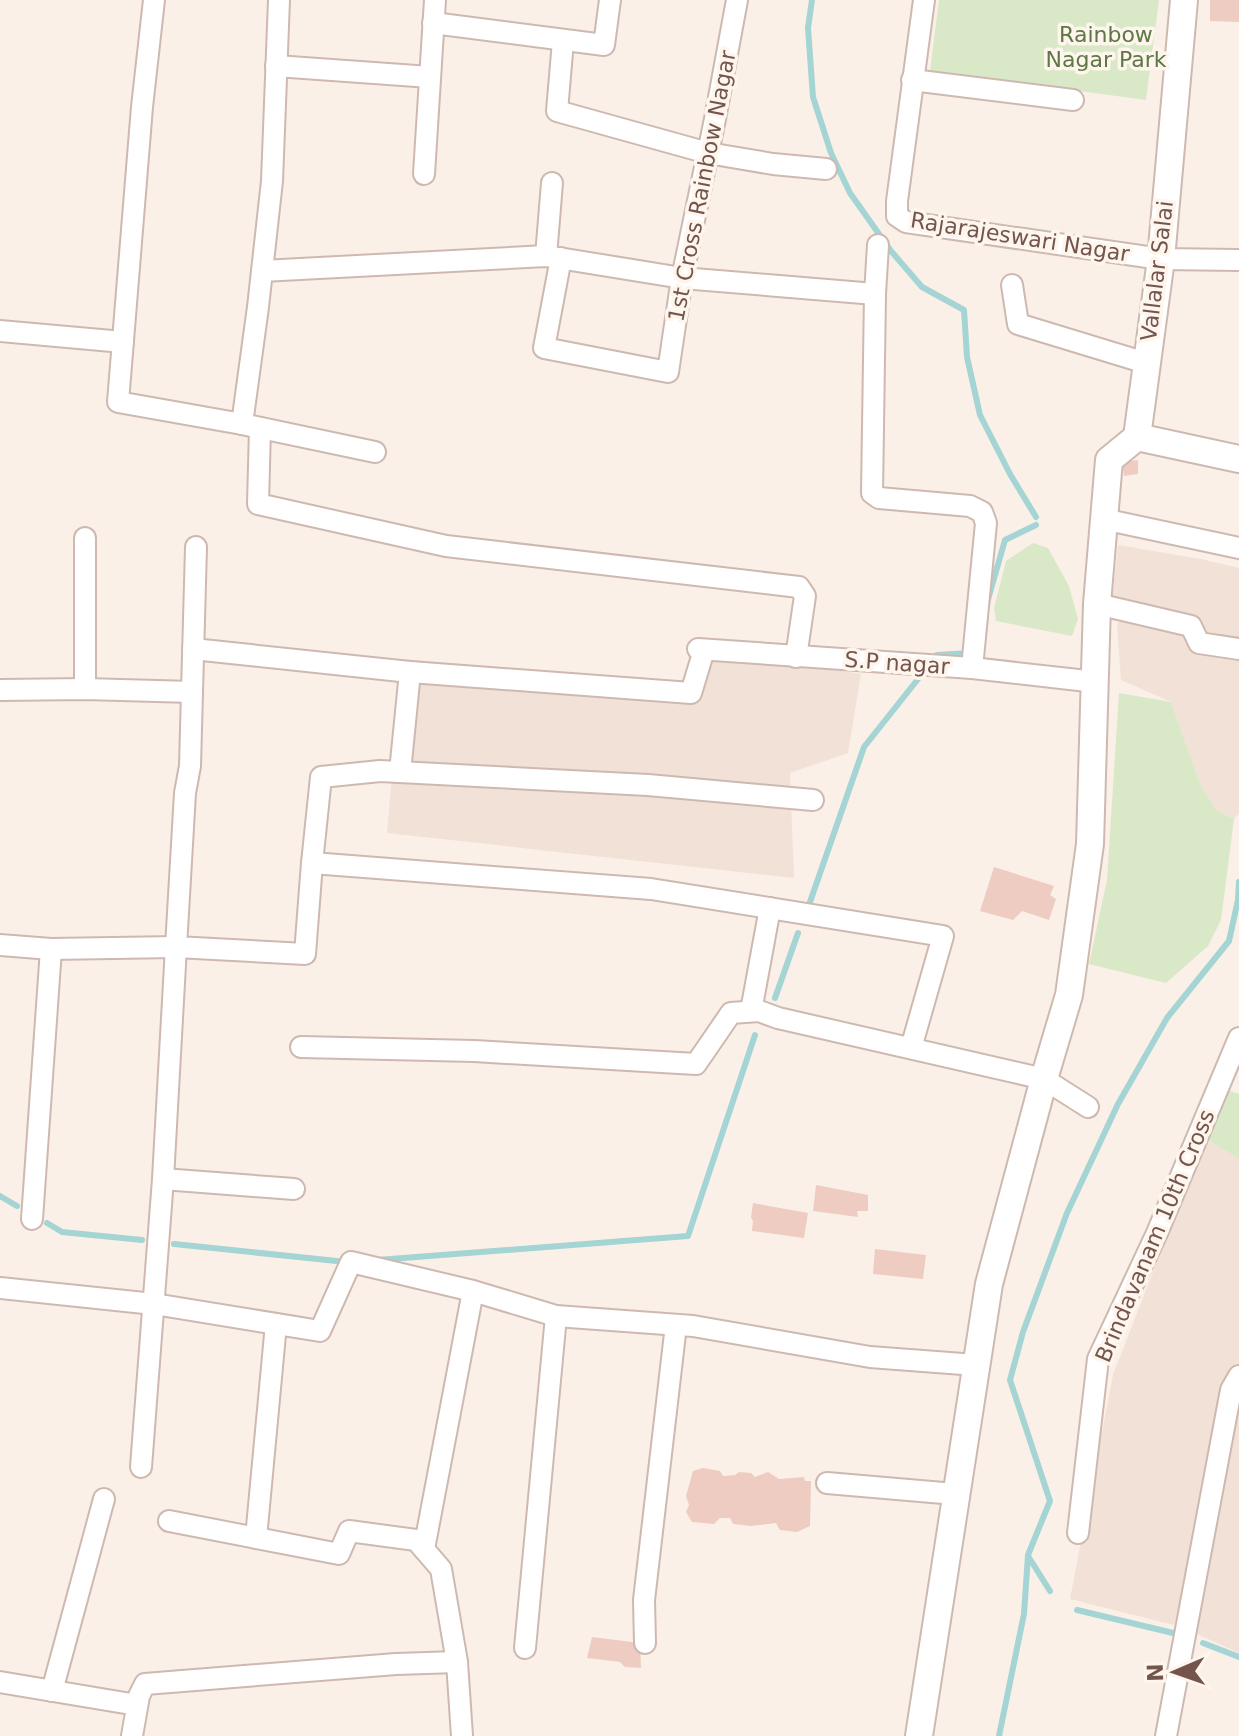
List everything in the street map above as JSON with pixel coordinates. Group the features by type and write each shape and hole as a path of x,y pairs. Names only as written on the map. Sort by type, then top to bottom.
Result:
{"street":[{"path":"154,0 142,107 118,402 375,452"},
{"path":"279,0 272,181 251,426 258,504 446,546 799,587 805,596 796,657"},
{"path":"424,174 435,0"},
{"path":"433,23 604,45 610,0"},
{"name":"1st Cross Rainbow Nagar","path":"553,257 544,348 668,372 682,278 737,0"},
{"path":"924,0 912,80 1073,100"},
{"name":"Vallalar Salai","path":"1137,437 1161,259 1184,0"},
{"path":"563,41 557,111 708,153 826,169"},
{"path":"276,66 430,77"},
{"name":"Rajarajeswari Nagar","path":"912,80 897,201 897,216 906,222 1161,259 1239,260"},
{"path":"552,183 553,257"},
{"path":"878,245 872,493 879,498 970,506 982,512 986,523 972,668"},
{"path":"262,271 553,257 682,278 875,294"},
{"path":"1012,285 1018,324 1146,363"},
{"path":"0,331 123,342"},
{"path":"919,1736 989,1284 1069,995 1090,844 1097,604 1109,460 1137,437 1239,459"},
{"path":"1103,519 1239,548"},
{"path":"85,538 85,689"},
{"path":"141,1467 163,1179 185,793 190,766 196,547"},
{"path":"1097,604 1191,626 1199,643 1239,649"},
{"path":"193,649 410,672 400,772"},
{"name":"S.P nagar","path":"410,672 691,693 701,649 972,668 1096,682"},
{"path":"0,690 192,692"},
{"path":"0,945 51,949 176,947 305,954 321,777 380,771 648,785 813,800"},
{"path":"312,863 651,889 943,936 911,1048"},
{"path":"751,1011 770,908"},
{"path":"32,1219 51,949"},
{"path":"301,1047 474,1051 696,1064 731,1013 759,1011 1044,1079 1088,1107"},
{"name":"Brindavanam 10th Cross","path":"1078,1533 1098,1359 1230,1082 1239,1038"},
{"path":"163,1179 294,1189"},
{"path":"0,1288 154,1304 320,1331 351,1262 473,1291 556,1316 676,1325 870,1357 976,1365"},
{"path":"424,1549 473,1291"},
{"path":"525,1648 556,1316"},
{"path":"256,1538 276,1324"},
{"path":"645,1643 644,1600 676,1325"},
{"path":"1166,1736 1231,1390 1239,1376"},
{"path":"827,1483 955,1494"},
{"path":"52,1691 104,1499"},
{"path":"169,1521 339,1554 349,1531 416,1540 441,1569 457,1662 462,1736"},
{"path":"132,1736 139,1696 145,1684 457,1662"},
{"path":"0,1682 137,1705"}],"shaded area":[{"path":"1118,545 1239,568 1239,643 1201,635 1112,601"},
{"path":"1122,616 1188,630 1239,654 1239,813 1234,819 1216,810 1200,784 1171,702 1121,680 1117,625"},
{"path":"698,649 861,674 848,753 790,773 794,878 387,833 402,659 688,683"},
{"path":"1205,1138 1239,1159 1239,1653 1186,1629 1226,1413 1174,1625 1070,1599 1113,1375"}],"green space":[{"name":"Rainbow Nagar Park","path":"939,0 1159,0 1146,100 930,71"},
{"path":"1033,543 1048,548 1069,586 1078,619 1072,636 996,621 994,608 1006,561"},
{"path":"1119,693 1171,702 1200,784 1216,810 1234,819 1221,920 1208,946 1166,983 1089,964 1107,880"},
{"path":"1228,1090 1239,1094 1239,1159 1205,1138"}],"building":[{"path":"1210,0 1239,0 1239,22 1210,21"},
{"path":"1138,460 1138,474 1124,476 1122,462"},
{"path":"994,867 1054,886 1050,895 1056,899 1049,920 1022,911 1013,920 980,911"},
{"path":"816,1185 868,1195 868,1211 857,1211 858,1217 813,1211"},
{"path":"753,1203 808,1213 804,1238 752,1231"},
{"path":"875,1249 926,1255 923,1279 873,1274"},
{"path":"703,1468 720,1471 723,1476 739,1472 751,1473 755,1477 768,1472 779,1479 804,1477 805,1481 811,1481 810,1526 797,1532 780,1530 776,1523 751,1526 733,1524 730,1518 720,1518 714,1524 692,1522 686,1512 689,1505 686,1496 693,1471"},
{"path":"592,1637 640,1643 641,1668 587,1658"}],"waterway":[{"path":"812,0 808,28 813,97 831,153 850,193 891,251 922,287 964,310 967,357 980,415 1036,517"},
{"path":"987,603 1005,540 1036,525"},
{"path":"937,655 970,653"},
{"path":"810,902 864,747 918,679"},
{"path":"999,1736 1024,1614 1028,1555 1050,1501 1010,1380 1023,1332 1067,1213 1118,1104 1167,1018 1229,941 1239,882"},
{"path":"775,998 798,933"},
{"path":"377,1260 688,1236 755,1035"},
{"path":"0,1196 17,1206"},
{"path":"47,1223 62,1232 142,1240"},
{"path":"174,1244 346,1262"},
{"path":"1028,1556 1050,1591"},
{"path":"1077,1610 1173,1633"},
{"path":"1203,1643 1239,1657"}]}
